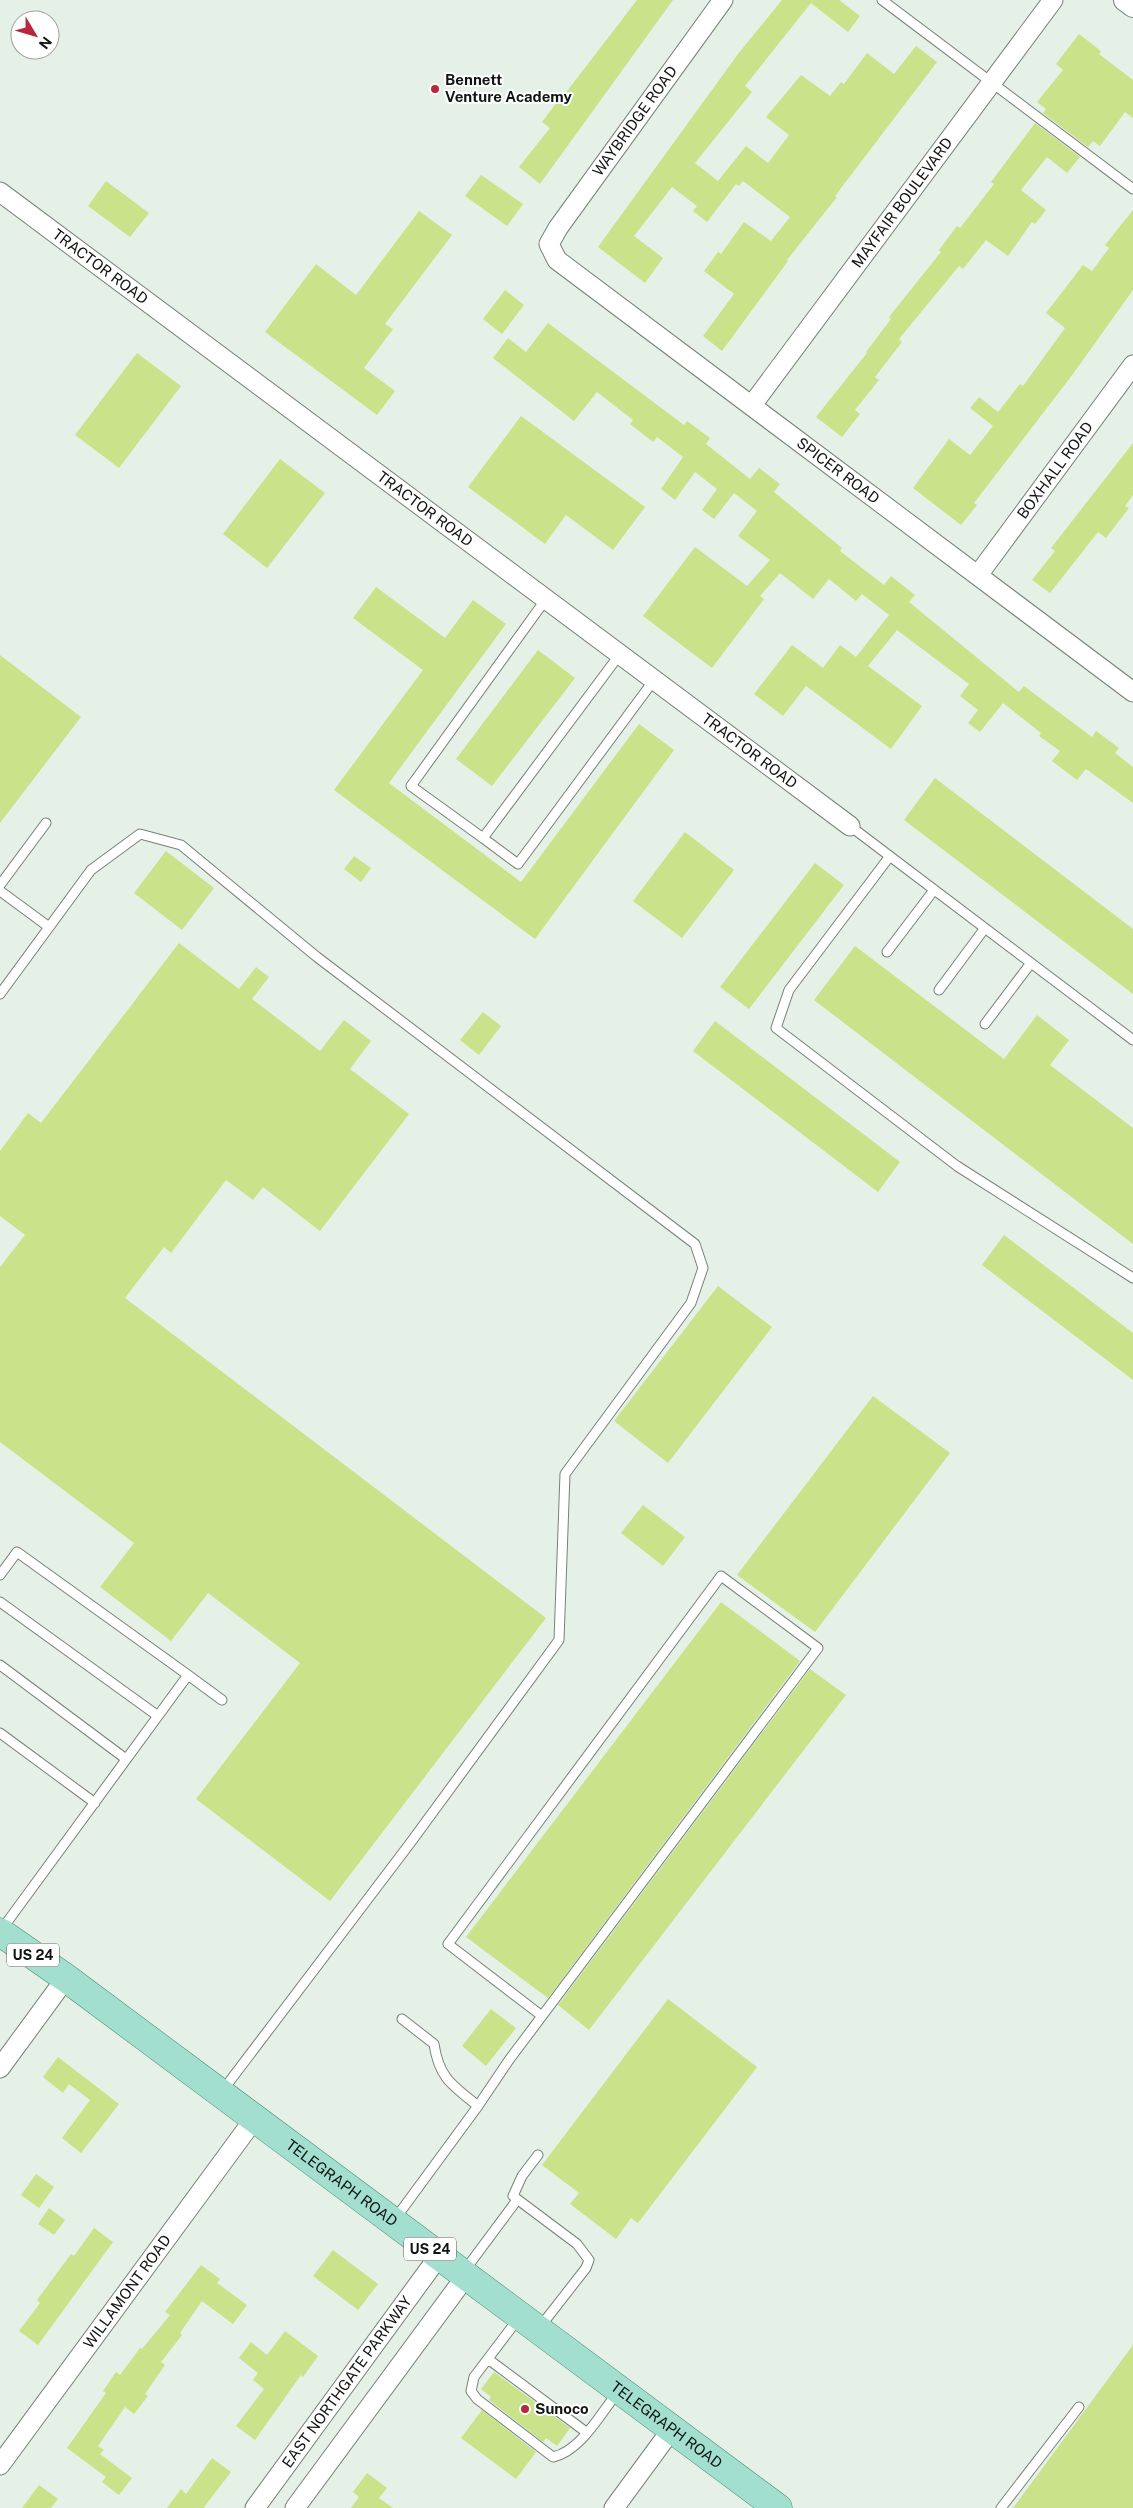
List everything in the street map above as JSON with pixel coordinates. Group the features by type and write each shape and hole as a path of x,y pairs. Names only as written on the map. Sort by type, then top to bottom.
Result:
{"main road":[{"name":"TELEGRAPH ROAD","path":"0,1932 66,1978 778,2508"}],"street":[{"name":"WAYBRIDGE ROAD","path":"549,244 558,228 723,0"},
{"name":"MAYFAIR BOULEVARD","path":"752,405 1053,0"},
{"path":"1126,0 1133,6"},
{"name":"TRACTOR ROAD","path":"0,192 850,826"},
{"name":"SPICER ROAD","path":"549,244 557,260 1133,692"},
{"name":"BOXHALL ROAD","path":"978,575 1133,365"},
{"path":"0,2068 66,1978"},
{"name":"WILLAMONT ROAD","path":"0,2465 255,2118"},
{"name":"EAST NORTHGATE PARKWAY","path":"255,2508 439,2256"},
{"path":"295,2508 464,2275"},
{"path":"614,2508 672,2429"}],"lane":[{"path":"882,0 991,84 1133,189"},
{"path":"546,599 411,786 518,864 654,680"},
{"path":"483,838 620,654"},
{"path":"0,885 46,823"},
{"path":"850,826 1133,1040"},
{"path":"0,994 90,870 140,834 181,845 317,957 695,1244 703,1268 691,1303 565,1474 558,1640 411,1842 221,2093"},
{"path":"890,856 789,990 776,1028 957,1166 1133,1278"},
{"path":"0,890 49,927"},
{"path":"887,952 934,890"},
{"path":"939,990 986,928"},
{"path":"985,1024 1032,963"},
{"path":"0,1575 18,1552 222,1700"},
{"path":"393,2221 542,2016 818,1648 721,1576 448,1944 542,2016"},
{"path":"0,1602 158,1716"},
{"path":"0,1665 126,1759"},
{"path":"0,1932 188,1675"},
{"path":"0,1733 94,1803"},
{"path":"402,2019 434,2044 437,2066 458,2091 478,2106"},
{"path":"538,2155 515,2187 513,2196 577,2244 589,2260 586,2268 529,2323 488,2359 474,2377 471,2390 476,2399 553,2457 564,2455 575,2446 619,2390"},
{"path":"464,2275 517,2200"},
{"path":"488,2359 586,2432"},
{"path":"1001,2508 1079,2407"}],"building":[{"path":"637,0 673,0 540,184 519,167 550,128 542,122"},
{"path":"782,0 839,0 860,16 848,32 811,3 745,86 752,92 695,163 718,181 746,146 768,163 789,135 766,117 801,75 830,96 841,82 844,84 867,53 894,74 916,46 937,62 835,196 837,197 787,260 722,351 703,336 734,294 704,271 718,252 721,254 744,222 771,241 790,217 743,181 739,186 736,184 707,222 693,211 697,206 672,187 634,236 663,258 645,283 598,247 738,54"},
{"path":"1079,34 1101,51 1099,54 1133,80 1133,118 1125,112 1100,146 1093,141 1088,147 1043,113 1046,109 1037,102 1063,70 1056,64"},
{"path":"1035,123 1080,157 1067,173 1047,157 1021,190 1046,210 1035,224 1032,222 1008,256 986,240 963,269 959,266 899,339 902,342 875,377 879,380 855,410 860,414 842,437 816,417 867,353 891,319 889,317 941,252 939,250 957,226 960,228 994,184 991,182"},
{"path":"481,175 523,204 507,226 465,196"},
{"path":"106,181 149,213 130,237 88,206"},
{"path":"1133,210 1133,290 1073,374 974,503 977,505 961,525 913,488 949,439 970,455 993,426 970,408 979,397 998,412 1020,384 1023,386 1065,328 1046,313 1083,265 1092,271 1109,248 1105,245"},
{"path":"419,211 452,235 385,324 393,329 364,368 395,391 377,415 265,332 316,264 356,295"},
{"path":"505,290 524,305 502,334 483,319"},
{"path":"548,323 684,425 687,421 710,438 706,444 750,479 759,468 780,484 774,492 842,548 840,551 884,585 891,576 915,595 909,602 1019,692 1024,686 1092,737 1096,731 1119,748 1115,753 1133,767 1133,803 1086,769 1077,780 1052,761 1060,751 1039,736 1041,733 1003,703 980,732 968,723 978,710 960,696 969,684 897,630 868,666 922,706 891,749 806,686 783,716 754,694 792,645 823,668 840,645 856,657 889,615 862,594 856,601 829,579 813,599 780,573 760,596 764,599 712,668 643,616 695,547 747,586 770,560 738,536 757,511 734,493 714,519 702,510 717,489 695,472 675,500 661,489 683,457 657,437 653,442 630,424 633,420 597,392 574,421 493,358 508,338 526,352"},
{"path":"137,353 181,386 119,468 75,435"},
{"path":"521,416 645,507 613,550 566,515 545,544 468,487"},
{"path":"1133,443 1133,495 1125,506 1129,508 1106,538 1098,532 1050,593 1032,580 1055,551 1051,548"},
{"path":"280,459 325,493 267,568 223,534"},
{"path":"376,587 445,638 473,600 506,624 389,783 521,882 639,724 674,750 535,939 334,790 423,670 353,618"},
{"path":"538,650 575,678 492,786 456,759"},
{"path":"0,655 81,717 0,823"},
{"path":"935,778 1133,929 1133,994 904,820"},
{"path":"685,832 734,870 682,938 633,901"},
{"path":"166,851 214,888 182,930 134,893"},
{"path":"354,856 371,868 361,882 344,869"},
{"path":"815,863 844,885 749,1009 720,987"},
{"path":"179,943 239,989 256,967 269,977 252,999 320,1051 344,1020 371,1041 350,1069 409,1114 320,1231 263,1187 253,1200 226,1180 171,1253 164,1247 125,1298 546,1618 330,1901 196,1799 300,1663 208,1593 171,1641 100,1587 134,1543 0,1442 0,1267 25,1235 0,1216 0,1151 28,1113 41,1123"},
{"path":"855,946 1004,1059 1037,1015 1069,1040 1050,1065 1133,1128 1133,1244 814,1000"},
{"path":"483,1012 501,1026 479,1055 460,1040"},
{"path":"715,1021 900,1162 878,1192 693,1051"},
{"path":"1004,1235 1133,1333 1133,1380 982,1265"},
{"path":"718,1286 772,1327 668,1463 614,1421"},
{"path":"873,1396 950,1453 815,1632 737,1575"},
{"path":"643,1505 685,1537 663,1566 621,1533"},
{"path":"721,1602 800,1661 548,1998 466,1937"},
{"path":"810,1669 846,1695 589,2030 558,2005"},
{"path":"668,1999 757,2067 638,2223 631,2218 616,2239 570,2204 579,2193 542,2165"},
{"path":"491,2009 516,2028 486,2066 462,2046"},
{"path":"58,2057 119,2104 81,2153 62,2138 90,2100 69,2084 63,2093 43,2077"},
{"path":"36,2174 54,2187 39,2208 21,2195"},
{"path":"49,2208 65,2220 54,2235 38,2224"},
{"path":"94,2228 113,2242 38,2345 19,2331 40,2303 37,2300 71,2254 74,2256"},
{"path":"333,2250 378,2284 358,2310 313,2276"},
{"path":"201,2265 220,2279 217,2283 247,2305 233,2324 202,2301 180,2333 182,2335 161,2362 165,2365 145,2394 148,2396 134,2414 125,2407 98,2446 104,2450 100,2454 132,2478 119,2495 102,2482 106,2477 67,2448 106,2393 103,2391 116,2372 120,2375 140,2348 142,2349 170,2315 165,2312"},
{"path":"285,2331 318,2356 303,2377 301,2375 255,2440 236,2426 264,2389 253,2380 258,2373 239,2358 251,2342 267,2355"},
{"path":"1133,2345 1133,2508 1013,2508"},
{"path":"494,2372 570,2428 557,2446 546,2438 543,2442 489,2400 491,2397 481,2389"},
{"path":"482,2410 536,2452 516,2479 461,2438"},
{"path":"212,2458 231,2472 204,2507 206,2508 167,2508 181,2489 186,2494"},
{"path":"367,2473 387,2488 379,2498 393,2508 351,2508 359,2497 353,2492"},
{"path":"39,2485 58,2499 51,2508 22,2508"}],"place":[{"name":"Bennett Venture Academy","path":"435,89"},
{"name":"Sunoco","path":"525,2409"}]}
